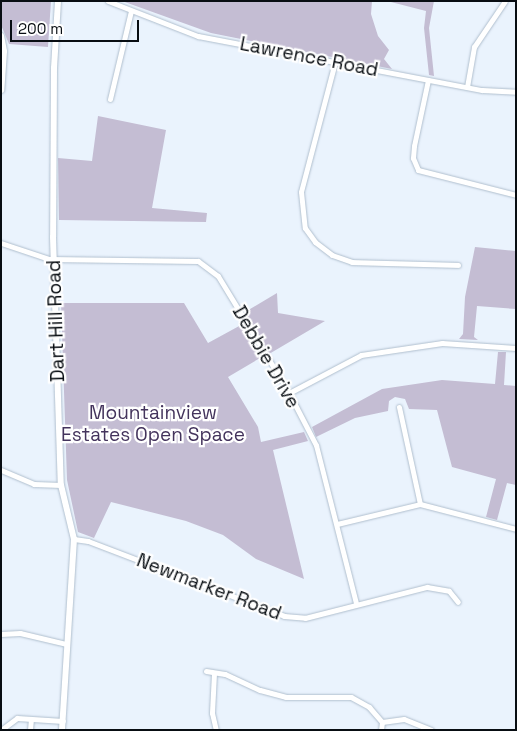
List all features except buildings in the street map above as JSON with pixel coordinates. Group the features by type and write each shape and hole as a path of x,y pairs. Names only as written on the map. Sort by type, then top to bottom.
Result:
{"main road":[{"name":"Dart Hill Road","path":"58,1 54,68 54,258 60,486 74,538 62,730"}],"street":[{"name":"Lawrence Road","path":"108,1 198,36 467,87 516,92"},
{"path":"467,87 474,47 505,1"},
{"path":"110,99 131,11"},
{"path":"1,35 4,51 1,90"},
{"path":"335,62 301,192 305,228 315,242 332,255 352,262 458,265"},
{"path":"428,80 414,146 413,158 418,170 516,195"},
{"name":"Debbie Drive","path":"1,243 40,257 186,260 208,266 218,276 289,393 316,444 356,603"},
{"path":"289,393 361,355 442,342 516,348"},
{"path":"399,407 420,504"},
{"path":"1,470 34,484 60,486"},
{"path":"337,524 420,504 516,529"},
{"name":"Newmarker Road","path":"74,538 88,541 284,616 305,618 356,603 427,587 449,592 458,602"},
{"path":"1,634 20,633 66,644"},
{"path":"206,671 286,697 352,696 369,707 382,722 382,730"},
{"path":"214,673 212,713 216,730"},
{"path":"1,730 17,718 63,721"},
{"path":"30,730 31,719"},
{"path":"382,722 404,719 431,730"}],"green space":[{"path":"1,1 51,1 48,47 9,44 1,25"},
{"path":"122,1 372,1 371,14 378,36 389,50 384,59 392,69 211,33"},
{"path":"387,1 434,1 429,28 434,76 429,75 424,28 426,11"},
{"path":"98,116 166,130 152,208 207,213 206,222 59,220 58,158 92,161"},
{"path":"475,247 516,251 516,309 477,306 474,337 478,340 459,339 463,334 465,297"},
{"name":"Mountainview Estates Open Space","path":"277,293 278,313 325,321 269,354 245,312"},
{"name":"Mountainview Estates Open Space","path":"61,303 184,303 208,343 241,325 260,358 228,377 258,427 261,442 304,432 308,441 273,450 304,579 256,559 223,535 186,521 111,502 94,538 78,532 67,480"},
{"path":"498,352 506,352 504,385 516,386 516,485 507,483 497,520 486,517 496,479 452,467 437,410 409,409 405,399 395,397 389,401 388,411 355,418 316,437 312,427 382,389 442,380 495,384"}]}
